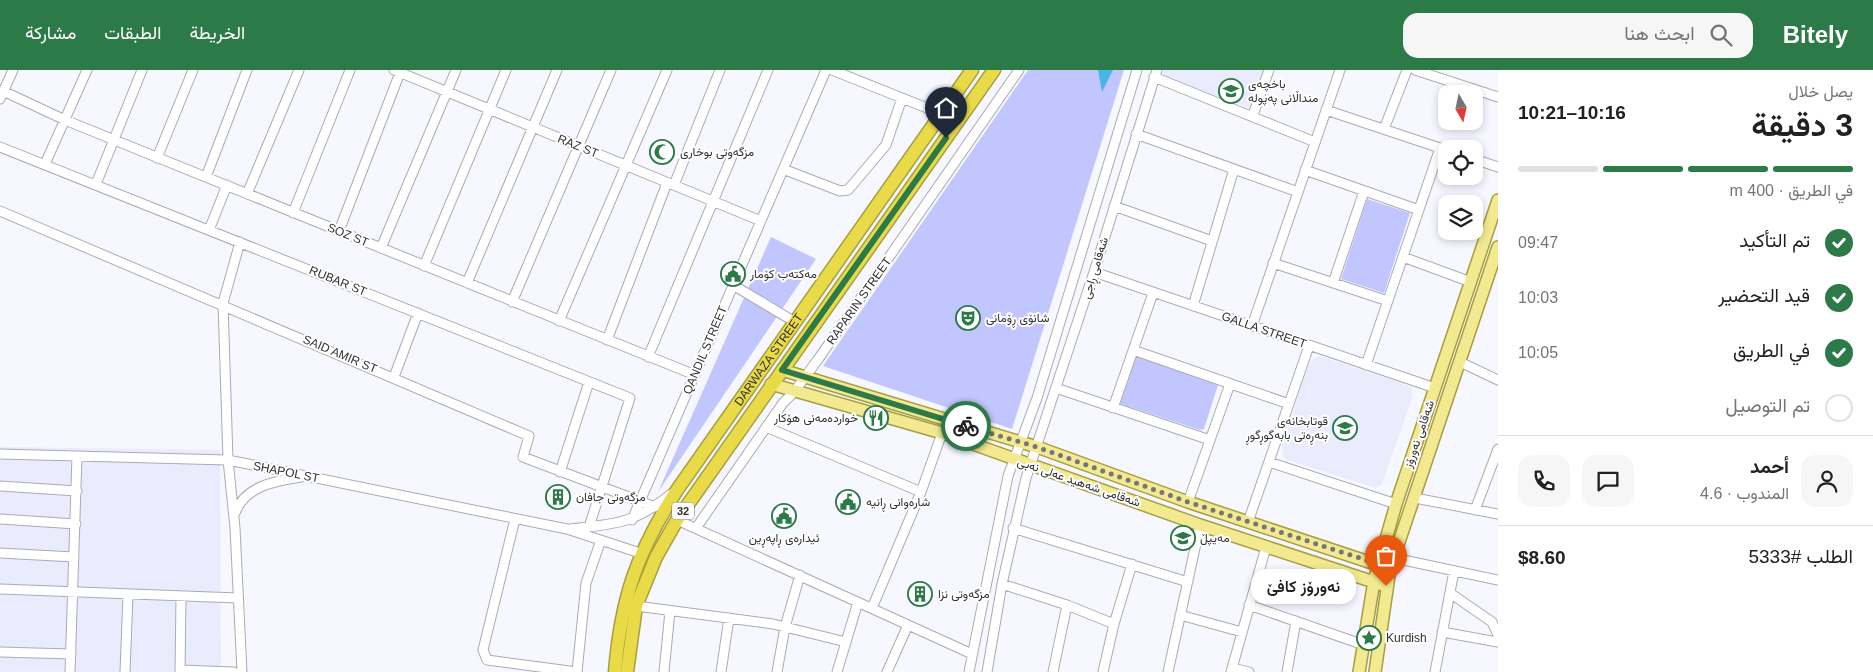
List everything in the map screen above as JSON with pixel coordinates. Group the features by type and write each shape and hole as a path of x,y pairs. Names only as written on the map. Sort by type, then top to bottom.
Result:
{"highway":[{"name":"DARWAZA STREET","path":"615,672 622,614 640,553 653,527 972,70"},
{"name":"32","path":"628,672 636,606 656,557 677,520 994,70"}],"main road":[{"name":"شەقامی نەورۆز","path":"1359,672 1378,564 1396,504 1484,243 1494,230 1498,200"},
{"name":"شەقامی نەورۆز","path":"1375,672 1386,601 1386,586 1392,564 1498,248"},
{"name":"شەقامی شەهید عەلی نەبی","path":"782,370 1022,442 1188,502 1378,564 1392,564"},
{"name":"شەقامی شەهید عەلی نەبی","path":"771,384 942,433 1266,547 1386,586"}],"street":[{"path":"2,95 13,70"},
{"path":"45,164 87,70"},
{"path":"96,184 142,70"},
{"path":"157,158 193,70"},
{"path":"206,177 247,70"},
{"path":"247,194 299,70"},
{"path":"293,212 350,70"},
{"path":"381,248 456,70"},
{"path":"424,266 506,70"},
{"path":"467,284 557,70"},
{"path":"512,302 611,70"},
{"path":"559,321 667,70"},
{"path":"607,340 720,70"},
{"path":"648,357 768,70"},
{"name":"QANDIL STREET","path":"632,520 826,70"},
{"path":"832,70 942,114"},
{"name":"RAPARIN STREET","path":"696,528 783,403 805,378 1019,70"},
{"name":"شەقامی ڕاجی","path":"1015,459 1022,442 1137,70"},
{"path":"1253,116 1269,70"},
{"path":"1252,326 1340,70"},
{"path":"1384,129 1407,70"},
{"path":"1415,70 1498,97"},
{"path":"339,231 398,71"},
{"name":"RAZ ST","path":"398,71 761,221"},
{"path":"1155,73 1315,142"},
{"name":"شەقامی ڕاجی","path":"1030,465 1094,272 1155,73"},
{"name":"SOZ ST","path":"2,95 694,375"},
{"path":"784,169 840,191 848,190 886,145 902,98"},
{"path":"1326,110 1438,147"},
{"path":"1136,134 1298,192"},
{"name":"RUBAR ST","path":"0,147 630,398 601,487"},
{"path":"1366,365 1419,210 1438,162"},
{"path":"1483,162 1498,167"},
{"path":"1193,306 1234,169"},
{"path":"1305,170 1419,210"},
{"path":"209,230 226,185"},
{"path":"1333,283 1364,191"},
{"path":"1114,206 1212,241"},
{"name":"SAID AMIR ST","path":"0,211 223,304 529,436 523,457 655,507"},
{"path":"235,528 228,460 223,304 240,242"},
{"path":"1484,243 1498,248"},
{"path":"1403,257 1471,282"},
{"path":"1273,263 1388,301"},
{"name":"GALLA STREET","path":"1094,272 1435,388"},
{"path":"733,285 795,322"},
{"path":"1113,408 1153,292"},
{"path":"394,377 418,313"},
{"path":"1248,522 1309,346"},
{"path":"1133,350 1289,404"},
{"path":"1460,362 1498,380"},
{"path":"560,472 589,382"},
{"path":"1188,502 1230,384"},
{"path":"1056,388 1210,440"},
{"path":"766,427 921,492"},
{"path":"872,608 921,492 942,433"},
{"path":"1475,510 1498,447"},
{"name":"SHAPOL ST","path":"0,454 228,460 568,529"},
{"path":"70,672 77,456"},
{"path":"969,672 1008,476 1015,459"},
{"path":"1270,462 1396,504"},
{"path":"987,672 1013,528 1030,465"},
{"path":"242,672 235,528 235,514 239,503 254,490 287,479 301,477 321,478"},
{"path":"0,486 77,491"},
{"path":"589,527 601,487"},
{"path":"568,529 632,520 655,507 677,490"},
{"path":"1415,498 1498,514"},
{"path":"0,519 76,524"},
{"path":"515,519 483,650 484,657 487,660 577,672 586,583 601,540"},
{"path":"677,520 972,654"},
{"path":"1168,672 1200,524"},
{"path":"1013,528 1188,582"},
{"path":"568,529 640,553"},
{"path":"1249,672 1232,670 1266,547"},
{"path":"0,553 74,556"},
{"path":"1103,672 1114,624 1132,564"},
{"path":"1392,564 1454,571 1498,580"},
{"path":"1435,672 1454,571"},
{"path":"777,672 785,627 800,575"},
{"path":"1002,584 1114,624"},
{"path":"0,589 238,598"},
{"path":"1450,593 1492,622 1498,635"},
{"path":"125,672 128,595"},
{"path":"181,597 180,671 234,672"},
{"path":"837,672 858,602"},
{"path":"1249,605 1364,645"},
{"path":"636,606 785,627 846,642"},
{"path":"1053,672 1067,606"},
{"path":"664,672 670,611"},
{"path":"1180,615 1242,632"},
{"path":"721,672 729,618"},
{"path":"1288,672 1296,622"},
{"path":"886,672 908,625"},
{"path":"1442,632 1498,642"},
{"path":"0,652 71,654"}],"shaded area":[{"path":"1028,70 1124,70 1012,429 823,366"},
{"path":"1098,70 1113,70 1102,92"},
{"name":"باخچەی منداڵانی پەپولە","path":"1163,70 1264,70 1250,108 1161,75"},
{"path":"1367,199 1410,213 1384,293 1341,279"},
{"path":"771,237 816,259 658,492"},
{"path":"1135,356 1216,381 1218,385 1204,429 1200,430 1121,404 1120,400"},
{"name":"قوتابخانەی بنەڕەتی بابەگوڕگوڕ","path":"1319,356 1412,388 1412,398 1382,484 1376,488 1287,460 1283,456 1282,448 1306,371 1310,361"},
{"path":"0,447 220,450 221,672 0,672"}],"way so far":[{"path":"966,426 1037,447 1188,502 1378,564 1390,570 1386,586"}],"place":[{"name":"باخچەی منداڵانی پەپولە","path":"1231,91"},
{"name":"مزگەوتی بوخاری","path":"662,152"},
{"name":"مەکتەب کۆمار","path":"733,274"},
{"name":"شانۆی ڕۆمانی","path":"968,318"},
{"name":"خواردەمەنی هۆکار","path":"876,418"},
{"name":"قوتابخانەی بنەڕەتی بابەگوڕگوڕ","path":"1345,428"},
{"name":"مزگەوتی جافان","path":"558,497"},
{"name":"شارەوانی ڕانیە","path":"848,502"},
{"name":"ئیدارەی ڕاپەڕین","path":"784,516"},
{"name":"مەیپڵ","path":"1183,538"},
{"name":"نەورۆز کافێ","path":"1386,586"},
{"name":"مزگەوتی نزا","path":"920,594"},
{"name":"Kurdish","path":"1369,638"}],"route":[{"path":"946,138 782,370 966,426"}]}
